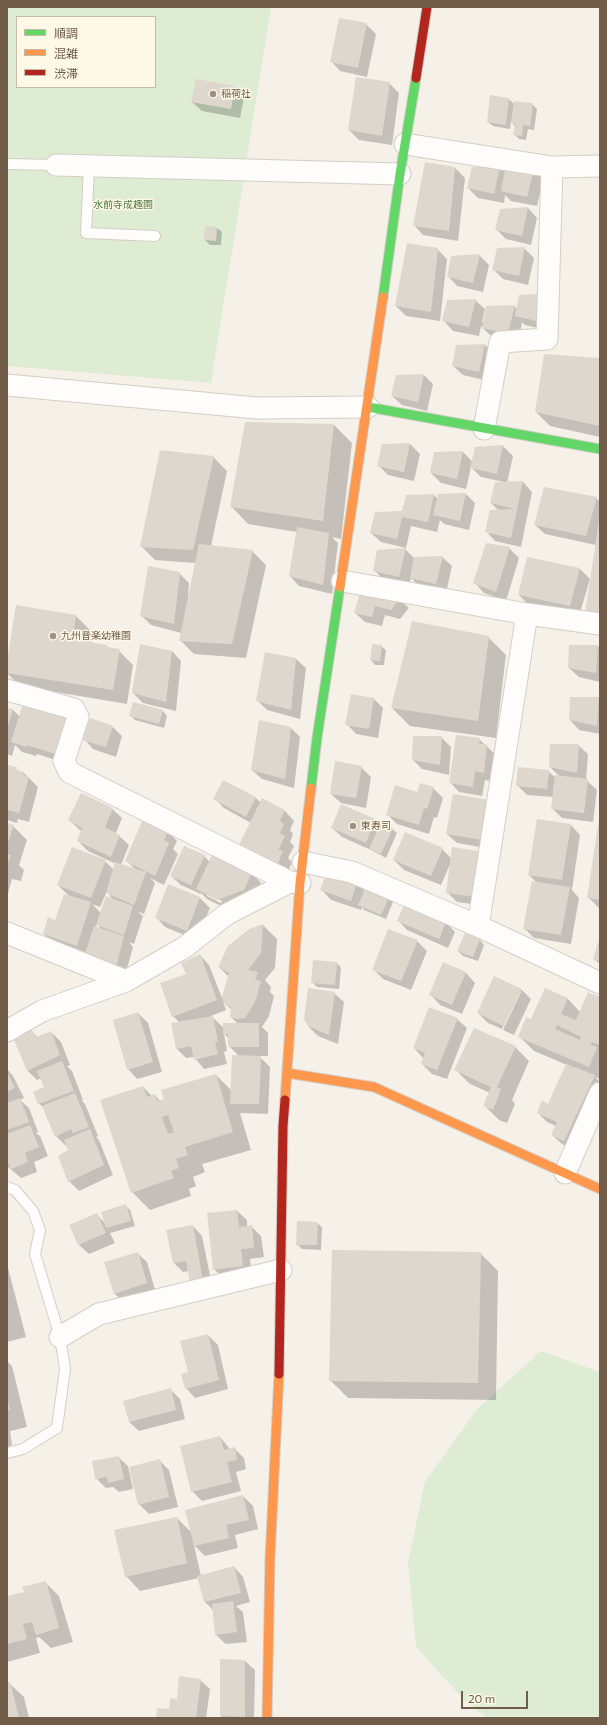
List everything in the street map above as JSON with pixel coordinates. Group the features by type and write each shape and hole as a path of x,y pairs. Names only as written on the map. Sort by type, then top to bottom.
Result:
{"street":[{"path":"267,1718 270,1558 280,1360 282,1126 287,1072 295,883 303,862 317,738 368,407 400,174 427,7"},
{"path":"405,144 552,167 600,166"},
{"path":"56,165 400,174"},
{"path":"484,429 500,342 547,339 552,167"},
{"path":"7,385 257,408 368,407 600,449"},
{"path":"342,581 527,614 600,624"},
{"path":"478,926 527,614"},
{"path":"7,690 74,709 78,717 64,761 69,772 295,883"},
{"path":"303,862 352,872 478,926 600,983"},
{"path":"7,1031 42,1011 126,980 185,947 227,914 295,883"},
{"path":"7,933 126,980"},
{"path":"287,1072 374,1087 600,1189"},
{"path":"564,1173 600,1093"},
{"path":"60,1337 99,1314 281,1270"}],"lane":[{"path":"7,164 56,165"},
{"path":"89,166 86,233 155,236"},
{"path":"7,1187 15,1190 33,1211 40,1230 35,1254 60,1337 65,1369 57,1428 23,1449 7,1454"}],"green space":[{"name":"水前寺成趣園","path":"7,7 271,7 211,383 7,366"},
{"path":"541,1351 600,1372 600,1718 488,1718 468,1704 416,1647 408,1562 425,1482 477,1409"}],"building":[{"path":"339,18 367,23 358,68 330,62"},
{"path":"356,77 390,82 382,136 348,130"},
{"name":"稲荷社","path":"196,79 235,86 231,109 191,102"},
{"path":"490,95 509,98 506,125 487,122"},
{"path":"514,101 533,103 530,126 523,125 522,136 513,135 515,123 511,123"},
{"path":"425,162 455,167 449,231 413,226"},
{"path":"500,166 494,194 467,188 472,167"},
{"path":"534,169 527,197 501,191 505,170"},
{"path":"528,207 522,236 495,230 500,209"},
{"path":"205,226 217,227 216,241 204,240"},
{"path":"407,243 438,248 431,312 395,306"},
{"path":"525,247 519,276 492,270 497,248"},
{"path":"480,254 473,283 447,277 451,256"},
{"path":"548,293 541,322 515,316 519,295"},
{"path":"476,299 469,327 442,321 447,300"},
{"path":"515,305 508,333 482,328 486,306"},
{"path":"485,344 479,372 452,366 456,345"},
{"path":"544,354 600,358 600,426 535,412"},
{"path":"424,374 418,402 391,396 396,375"},
{"path":"245,422 334,424 323,521 230,507"},
{"path":"410,443 404,472 377,466 382,444"},
{"path":"503,445 497,474 470,468 475,447"},
{"path":"160,450 214,456 193,550 140,547"},
{"path":"463,451 457,479 430,473 434,452"},
{"path":"523,481 511,538 485,532 490,510 516,509 490,503 495,482"},
{"path":"544,487 597,497 586,536 534,525"},
{"path":"466,493 460,521 433,515 438,494"},
{"path":"434,494 428,522 402,517 397,539 370,533 375,512 402,511 406,495"},
{"path":"599,521 600,613 585,613"},
{"path":"297,527 329,533 323,585 289,576"},
{"path":"486,543 510,547 496,592 473,583"},
{"path":"199,544 253,550 232,644 179,641"},
{"path":"406,548 399,577 373,571 377,550"},
{"path":"443,556 436,584 410,578 414,557"},
{"path":"527,557 580,568 570,606 518,595"},
{"path":"148,566 180,572 174,624 140,616"},
{"path":"361,589 400,598 391,610 375,606 372,617 354,613"},
{"path":"16,605 76,615 73,636 90,639 90,642 120,649 113,690 7,673 7,661"},
{"path":"412,621 489,636 478,721 391,708"},
{"path":"140,644 172,651 166,702 132,693"},
{"path":"372,644 382,645 380,661 370,660"},
{"path":"569,645 598,645 596,673 568,668"},
{"path":"265,652 296,658 291,710 256,701"},
{"path":"351,694 374,698 369,729 345,725"},
{"path":"570,697 599,697 597,726 569,720"},
{"path":"133,702 163,710 159,724 129,716"},
{"path":"23,703 70,718 59,755 27,745 27,747 11,742"},
{"path":"7,708 13,709 7,729"},
{"path":"90,718 113,726 106,747 82,740"},
{"path":"259,720 291,727 285,779 251,770"},
{"path":"456,735 480,738 479,744 487,744 484,773 475,771 473,787 449,783"},
{"path":"413,736 442,736 440,765 412,760"},
{"path":"550,744 579,744 577,773 549,767"},
{"path":"335,761 362,766 356,798 330,794"},
{"path":"7,765 17,767 16,770 24,772 23,775 29,777 19,813 7,810"},
{"path":"518,767 549,770 547,789 516,786"},
{"path":"555,775 588,779 584,813 551,809"},
{"path":"223,780 256,797 246,817 213,799"},
{"path":"420,783 434,787 427,809 424,808 419,825 386,815 395,785 417,792"},
{"path":"81,793 113,808 105,827 120,835 111,857 77,841 82,828 68,820"},
{"path":"453,794 490,800 483,840 446,834"},
{"path":"262,798 285,810 280,821 284,824 280,833 285,836 278,850 283,851 278,863 263,857 262,858 238,847"},
{"path":"341,804 375,819 366,843 331,828"},
{"path":"143,819 168,830 164,840 169,843 155,876 125,861"},
{"path":"537,819 571,824 562,880 528,875"},
{"path":"600,819 600,900 587,898"},
{"path":"381,822 393,828 381,854 369,849"},
{"path":"7,823 14,825 7,845"},
{"path":"405,832 443,848 431,876 393,860"},
{"path":"184,846 205,855 191,885 170,876"},
{"path":"72,847 106,860 91,898 57,885"},
{"path":"452,847 484,852 477,897 446,893"},
{"path":"213,853 252,872 244,890 217,900 196,889"},
{"path":"7,854 11,855 7,865"},
{"path":"115,862 146,872 134,905 106,893"},
{"path":"327,872 357,882 351,901 320,890"},
{"path":"532,881 570,887 561,935 523,929"},
{"path":"168,884 200,897 187,931 155,918"},
{"path":"366,887 389,897 381,915 358,905"},
{"path":"64,894 91,902 77,946 43,934 48,917 55,920"},
{"path":"106,896 133,906 124,935 96,925"},
{"path":"405,903 446,922 439,939 397,921"},
{"path":"263,924 261,953 248,970 258,972 255,980 261,981 255,1002 245,1018 237,1019 230,1017 231,1007 225,1005 222,997 229,973 218,967 228,946 249,929"},
{"path":"94,926 124,936 116,967 84,957"},
{"path":"388,929 418,940 401,981 372,970"},
{"path":"465,933 480,939 473,957 457,951"},
{"path":"600,937 600,961 593,959"},
{"path":"200,954 217,1000 172,1017 160,983 186,974 181,963"},
{"path":"313,960 337,962 335,985 311,983"},
{"path":"443,962 466,972 452,1005 429,995"},
{"path":"494,976 522,989 504,1026 477,1013"},
{"path":"308,988 335,992 329,1035 308,1026 304,1019"},
{"path":"545,988 568,998 561,1014 576,1020 588,992 600,997 600,1045 592,1042 590,1044 597,1047 589,1067 518,1037 526,1017 531,1019","holes":["557,1025 581,1037 580,1040 555,1029"]},
{"path":"429,1007 458,1018 437,1070 421,1064 425,1053 413,1048"},
{"path":"138,1012 153,1062 127,1070 113,1020"},
{"path":"213,1016 218,1042 215,1042 218,1054 194,1060 191,1046 176,1049 171,1023"},
{"path":"223,1023 259,1023 259,1047 228,1047 228,1034 223,1034"},
{"path":"474,1028 516,1046 497,1087 501,1089 493,1110 483,1106 491,1087 454,1070"},
{"path":"31,1029 36,1037 51,1031 60,1055 27,1071 14,1040"},
{"path":"232,1055 261,1056 259,1104 230,1104"},
{"path":"62,1061 74,1091 38,1104 33,1092 44,1087 37,1071"},
{"path":"566,1064 595,1075 564,1141 551,1135 557,1122 537,1113 542,1100 548,1104"},
{"path":"7,1072 15,1088 7,1092"},
{"path":"216,1074 233,1132 185,1147 188,1155 176,1159 179,1168 171,1171 174,1178 131,1193 100,1100 143,1086 147,1097 155,1094 157,1101 164,1099 161,1090","holes":["168,1115 174,1132 168,1134 162,1117"]},
{"path":"75,1093 89,1127 73,1133 71,1129 55,1137 42,1106"},
{"path":"20,1098 29,1122 7,1130 7,1103"},
{"path":"30,1125 39,1147 25,1153 28,1162 11,1169 7,1161 7,1134"},
{"path":"90,1129 104,1165 68,1182 58,1156 68,1150 64,1140"},
{"path":"126,1204 131,1221 106,1228 101,1212"},
{"path":"237,1210 239,1227 252,1225 254,1248 241,1249 243,1266 213,1270 207,1213"},
{"path":"97,1213 106,1233 78,1245 69,1225"},
{"path":"297,1221 318,1222 317,1245 296,1245"},
{"path":"193,1225 203,1281 190,1283 186,1261 173,1263 166,1230"},
{"path":"332,1250 481,1252 478,1383 329,1381"},
{"path":"138,1252 147,1283 114,1294 104,1262"},
{"path":"208,1334 219,1380 185,1389 181,1374 188,1372 180,1341"},
{"path":"171,1388 176,1410 129,1422 123,1401"},
{"path":"7,1399 10,1409 7,1410"},
{"path":"220,1436 224,1450 235,1447 237,1460 227,1462 232,1482 191,1492 180,1446"},
{"path":"119,1456 124,1479 108,1483 107,1477 95,1479 92,1461"},
{"path":"160,1459 169,1497 138,1505 129,1467"},
{"path":"243,1495 249,1520 226,1525 229,1538 194,1546 185,1510"},
{"path":"177,1517 187,1563 125,1577 114,1530"},
{"path":"234,1566 241,1593 204,1602 197,1576"},
{"path":"46,1581 59,1628 36,1635 32,1622 23,1624 27,1639 7,1644 7,1596 24,1592 22,1587"},
{"path":"233,1601 237,1632 215,1635 212,1604"},
{"path":"220,1659 245,1660 245,1717 220,1716"},
{"path":"179,1676 201,1679 196,1718 156,1718 157,1708 169,1709 170,1698 177,1699"},
{"path":"10,1682 19,1717 14,1718 7,1718 7,1683"}],"traffic: fast":[{"path":"383,297 400,174 416,78"},
{"path":"368,407 600,449"},
{"path":"311,788 317,738 340,587"}],"traffic: slow":[{"path":"340,587 383,297"},
{"path":"285,1100 300,883 311,788"},
{"path":"287,1073 374,1087 600,1189"},
{"path":"267,1718 270,1558 279,1374"}],"traffic: jam":[{"path":"416,78 427,7"},
{"path":"279,1374 283,1126 285,1100"}],"place":[{"name":"稲荷社","path":"213,94"},
{"name":"九州音楽幼稚園","path":"53,636"},
{"name":"東寿司","path":"353,826"}]}
